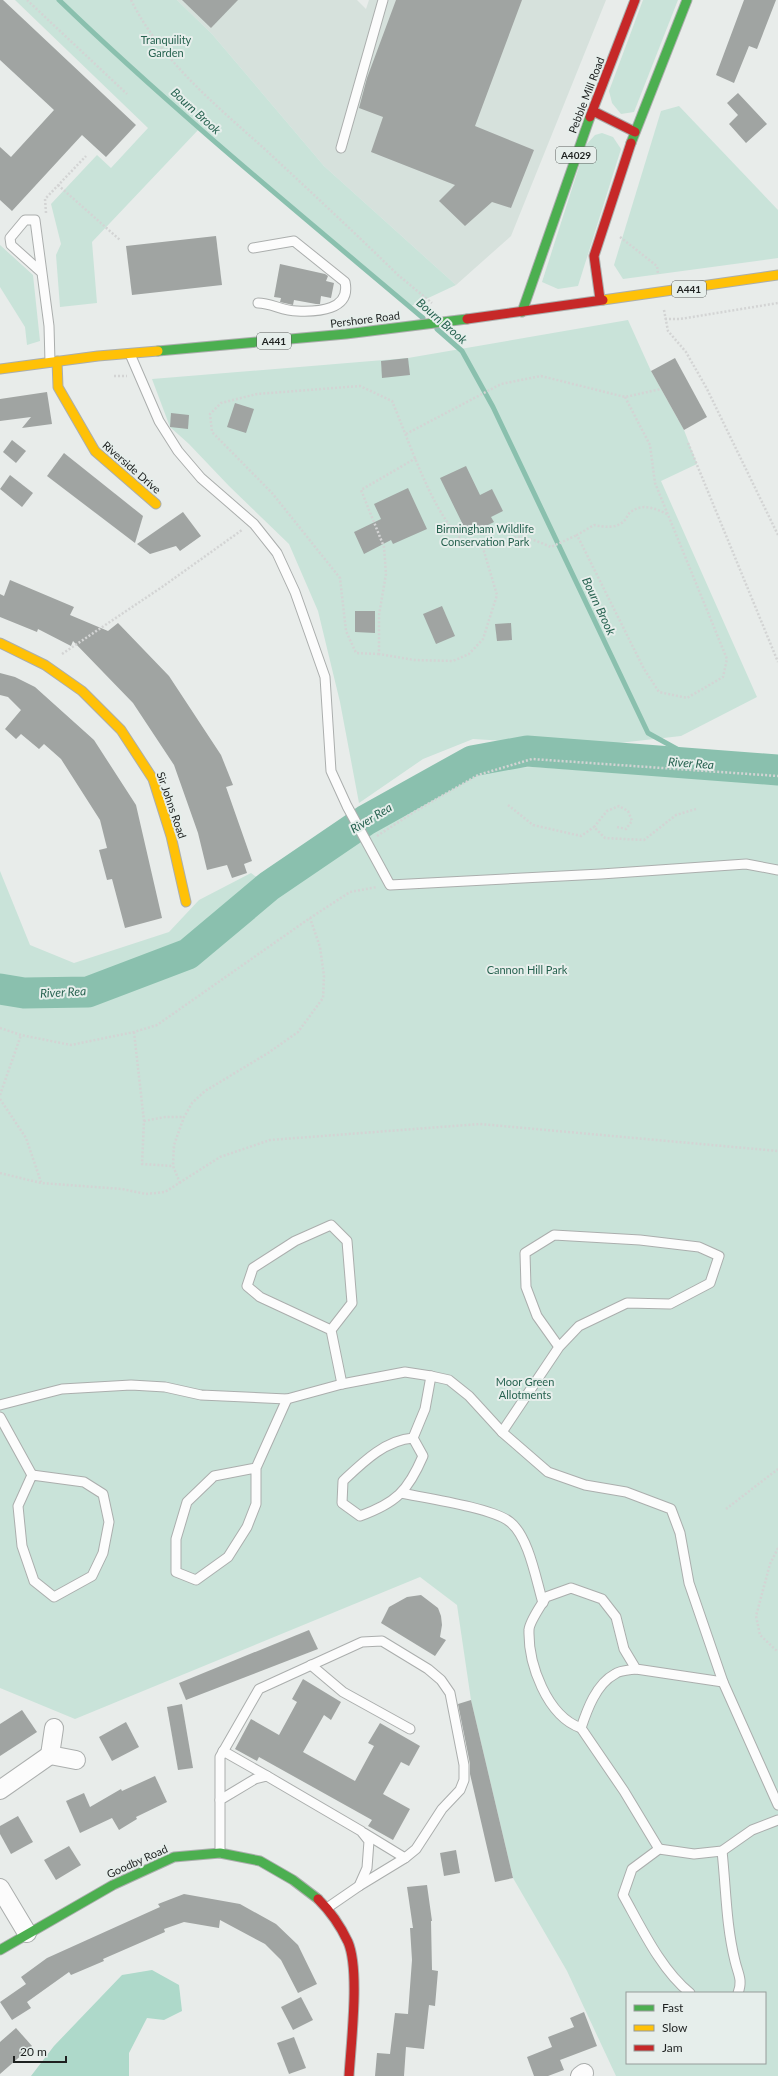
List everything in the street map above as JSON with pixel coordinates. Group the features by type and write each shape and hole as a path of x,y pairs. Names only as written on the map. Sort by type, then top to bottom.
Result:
{"main road":[{"name":"Pebble Mill Road","path":"522,312 581,140 635,0"},
{"path":"600,299 594,256 635,132 687,0"},
{"path":"593,111 635,132"},
{"name":"Pershore Road","path":"0,369 130,354 261,343 418,325 522,312 600,299 661,293 778,275"},
{"name":"Riverside Drive","path":"53,362 58,387 95,452 156,504"},
{"name":"Sir Johns Road","path":"0,643 45,665 82,691 101,708 120,730 153,779 171,836 186,902"},
{"name":"Goodby Road","path":"0,1950 27,1933 113,1885 174,1857 220,1853 260,1861 293,1880 327,1908 348,1943 354,1975 349,2076"}],"street":[{"path":"0,1790 50,1754 54,1728"},
{"path":"50,1754 76,1760"},
{"path":"0,1888 27,1933"}],"lane":[{"path":"341,148 383,0"},
{"path":"42,272 11,246 10,238 25,220 35,220 42,272 49,326 53,362"},
{"path":"253,248 294,241 345,282 347,291 343,300 333,307 296,311 265,303 258,303"},
{"path":"130,354 159,421 178,451 201,478 254,524 277,553 295,592 325,677 331,771 347,806 390,885 601,874 746,864 778,870"},
{"path":"331,1330 260,1297 248,1286 253,1268 295,1241 331,1225 347,1241 352,1303 331,1330 342,1384"},
{"path":"502,1432 559,1347 579,1326 627,1303 670,1304 710,1283 719,1256 699,1247 640,1240 554,1235 525,1253 526,1287 537,1316 559,1347"},
{"path":"0,1405 62,1389 132,1385 165,1387 201,1395 287,1399 342,1384 405,1372 449,1380 469,1396 502,1432 548,1472 585,1485 626,1492 670,1509 680,1533 690,1583 723,1682 778,1805"},
{"path":"413,1438 425,1409 431,1376"},
{"path":"256,1468 214,1476 187,1502 176,1539 176,1572 196,1580 228,1557 247,1528 256,1504 256,1468 287,1399"},
{"path":"0,1417 32,1475"},
{"path":"413,1438 423,1456 413,1478 401,1493 381,1509 360,1516 342,1503 343,1481 366,1459 400,1439 413,1438"},
{"path":"32,1475 84,1482 103,1494 109,1522 103,1553 92,1576 54,1597 34,1581 22,1546 18,1506 32,1475"},
{"path":"401,1493 486,1512 510,1522 524,1540 543,1603"},
{"path":"636,1669 624,1649 616,1617 602,1598 571,1588 546,1597 529,1628 533,1665 544,1690 558,1713 572,1725 581,1728 624,1791 659,1849"},
{"path":"220,1853 220,1757 259,1689 362,1642 382,1641 428,1669 446,1686 452,1705 464,1765 464,1780 460,1790 442,1809 416,1849 405,1858 359,1886 327,1908"},
{"path":"310,1665 343,1692 410,1729"},
{"path":"581,1728 588,1705 600,1688 615,1673 636,1669 723,1682"},
{"path":"223,1751 405,1858"},
{"path":"220,1800 256,1779 267,1776"},
{"path":"689,1992 681,1986 654,1950 623,1895 632,1870 659,1849 694,1854 722,1851 752,1830 778,1820"},
{"path":"359,1886 367,1868 369,1853 368,1841 361,1831"},
{"path":"722,1851 727,1898 728,1933 742,1983 738,1992"}],"path":[{"path":"27,0 127,94"},
{"path":"131,0 140,17 166,55 202,92 398,275 436,306"},
{"path":"46,214 45,199 86,156"},
{"path":"58,185 120,240"},
{"path":"661,293 668,331 686,352 707,389 778,535"},
{"path":"665,319 680,319 778,303"},
{"path":"406,434 501,384 541,376 625,397 661,389"},
{"path":"483,548 497,595 482,639 469,654 453,661 414,660 379,654 356,653 346,630 340,578 272,492 212,432 210,414 221,403 257,394 360,386 392,401 435,503 458,536 467,542 483,548 500,545 516,537 539,542 551,547 594,525 607,528 623,522 631,511 642,507 652,507 668,514"},
{"path":"577,535 644,669 659,692 687,698 723,677 727,660 655,483 650,445 625,397"},
{"path":"688,443 778,662"},
{"path":"379,654 379,614 386,574 384,547 361,490 416,458"},
{"path":"45,665 232,539"},
{"path":"366,840 478,775 532,759 778,776"},
{"path":"508,804 533,825 581,836 594,827 600,817 607,811 619,806 628,811 632,822 626,829 617,827"},
{"path":"594,827 605,838 644,840 676,815 696,809"},
{"path":"0,1028 21,1035 71,1045 134,1032 157,1025 310,918 350,892 390,885"},
{"path":"180,1183 173,1166 174,1145 184,1117 192,1103 205,1091 268,1053 298,1032 324,998 324,976 320,947 310,918"},
{"path":"134,1032 144,1120 142,1164 173,1166"},
{"path":"0,1094 21,1035"},
{"path":"0,1099 26,1138 41,1183"},
{"path":"144,1120 165,1117 184,1117"},
{"path":"0,1172 41,1183 122,1189 146,1194 165,1192 220,1157 270,1140 480,1124 778,1151"},
{"path":"726,1509 778,1469"},
{"path":"778,1548 770,1564 756,1616 760,1635 778,1652"}],"shaded area":[{"path":"177,0 357,0 366,9 369,0 606,0 511,236 456,285 324,166 212,34"}],"green space":[{"name":"Tranquility Garden","path":"15,0 177,0 212,34 324,166 456,285 409,307 199,129 92,242 97,303 60,307 56,255 61,244 51,204 97,155 111,168 148,128"},
{"path":"643,0 678,0 634,112 621,114 612,103 609,91"},
{"path":"679,106 778,210 778,258 623,279 614,265 661,111"},
{"path":"602,133 613,137 621,149 578,286 558,289 542,282 586,145 595,135"},
{"path":"0,245 33,275 40,341 27,345 25,327 0,287"},
{"name":"Birmingham Wildlife Conservation Park","path":"628,320 651,371 684,430 697,464 661,481 757,697 681,736 592,746 473,739 423,759 359,803 340,702 318,611 289,544 170,427 152,379 408,358"},
{"name":"Moor Green Allotments","path":"533,767 778,783 778,2076 616,2076 567,1971 513,1878 471,1700 457,1605 420,1577 75,1719 0,1688 0,871 30,945 74,963 169,932 199,900 251,873 277,892 441,781 480,769"},
{"path":"152,1970 179,1985 182,2011 164,2020 147,2018 129,2053 129,2076 31,2076 54,2046 122,1975"}],"building":[{"path":"0,0 3,0 136,125 106,157 82,135 12,211 0,200 0,147 11,157 54,110 0,60"},
{"path":"182,0 238,0 211,28"},
{"path":"396,0 522,0 475,126 534,150 511,208 492,202 465,226 439,201 455,185 371,152 383,117 359,108 367,78"},
{"path":"744,0 776,0 757,49 749,46 734,83 716,75"},
{"path":"738,93 767,124 746,143 729,124 738,115 727,103"},
{"path":"216,236 222,285 132,295 126,246"},
{"path":"280,264 325,274 328,276 326,281 334,283 331,298 321,296 320,304 294,300 293,305 280,302 281,298 274,297"},
{"path":"408,358 410,375 382,378 381,361"},
{"path":"675,358 707,417 684,430 651,371"},
{"path":"47,392 52,424 22,428 31,417 0,421 0,399"},
{"path":"235,403 254,409 246,433 227,427"},
{"path":"171,413 189,415 188,429 170,427"},
{"path":"12,440 26,451 16,463 3,452"},
{"path":"64,453 143,516 135,543 47,476"},
{"path":"466,466 480,495 492,489 503,511 491,517 494,522 468,535 440,478"},
{"path":"10,475 33,493 22,507 0,489"},
{"path":"408,488 427,529 393,544 391,540 364,554 354,532 381,519 374,504"},
{"path":"183,512 201,536 180,551 176,546 150,554 137,544"},
{"path":"10,580 74,607 70,615 108,631 118,623 169,676 221,755 233,785 226,787 252,861 244,864 247,873 232,878 227,865 207,870 198,833 174,765 133,703 73,641 71,646 38,629 37,632 0,617 0,594 4,596"},
{"path":"442,606 455,636 436,644 423,614"},
{"path":"355,611 375,611 375,633 355,632"},
{"path":"511,623 512,640 497,641 495,624"},
{"path":"0,673 15,677 35,687 94,740 136,805 162,918 125,928 112,879 107,880 99,850 107,848 100,820 61,759 44,744 39,749 21,734 16,739 5,729 21,710 8,697 0,695"},
{"path":"421,1595 438,1608 441,1616 442,1625 440,1637 446,1640 435,1656 381,1623 389,1607 407,1597"},
{"path":"309,1630 318,1649 186,1700 179,1683"},
{"path":"303,1679 341,1702 331,1720 324,1715 303,1752 355,1781 374,1746 368,1743 380,1723 420,1746 409,1766 401,1762 383,1794 410,1809 393,1840 368,1826 372,1820 259,1757 257,1761 235,1749 251,1719 279,1735 297,1702 292,1699"},
{"path":"471,1700 513,1878 495,1882 470,1774 470,1764 458,1704"},
{"path":"182,1704 193,1768 178,1770 167,1707"},
{"path":"22,1710 37,1732 0,1756 0,1724"},
{"path":"126,1722 139,1747 112,1761 99,1737"},
{"path":"155,1776 167,1802 136,1817 137,1819 119,1830 112,1818 80,1833 66,1801 84,1793 90,1807 121,1789 122,1791"},
{"path":"18,1816 33,1842 11,1854 0,1834 0,1826"},
{"path":"69,1846 81,1865 56,1880 44,1860"},
{"path":"456,1850 460,1873 444,1876 440,1853"},
{"path":"427,1885 432,1921 432,1970 438,1971 435,2006 429,2005 424,2049 406,2047 404,2076 375,2076 377,2053 390,2054 395,2013 408,2014 412,1960 410,1928 413,1928 407,1887"},
{"path":"184,1894 240,1904 276,1924 298,1945 317,1984 298,1993 281,1960 265,1944 220,1920 219,1928 184,1922 164,1929 165,1932 103,1959 104,1961 71,1975 69,1972 27,2002 31,2008 12,2020 0,2002 26,1984 21,1977 47,1958 160,1907 158,1904"},
{"path":"301,1997 313,2020 293,2030 281,2007"},
{"path":"584,2012 597,2046 560,2060 564,2070 548,2076 534,2076 527,2057 552,2047 548,2037 574,2027 570,2018"},
{"path":"16,2028 32,2046 0,2074 0,2042"},
{"path":"294,2037 306,2068 289,2074 277,2043"}],"waterway":[{"name":"Bourn Brook","path":"59,0 103,42 193,122 423,318"},
{"name":"Bourn Brook","path":"437,329 462,351 493,407 648,733 704,764"},
{"name":"River Rea","path":"0,989 24,993 88,992 188,954 269,886 366,820 472,761 527,751 778,770"}],"traffic: fast":[{"path":"631,143 687,0"},
{"path":"522,312 590,117"},
{"path":"158,351 346,334 467,319"},
{"path":"0,1950 113,1885 174,1857 220,1853 260,1861 293,1880 318,1899"}],"traffic: slow":[{"path":"603,300 778,275"},
{"path":"0,369 98,356 158,351"},
{"path":"57,361 58,387 95,451 156,504"},
{"path":"0,643 45,665 82,691 121,730 153,779 171,836 186,902"}],"traffic: jam":[{"path":"590,117 635,0"},
{"path":"593,111 635,132"},
{"path":"600,299 594,256 631,143"},
{"path":"467,319 603,300"},
{"path":"318,1899 331,1914 342,1931 352,1954 354,1970 354,2007 349,2076"}],"park label":[{"name":"Cannon Hill Park","path":"527,969"}]}
